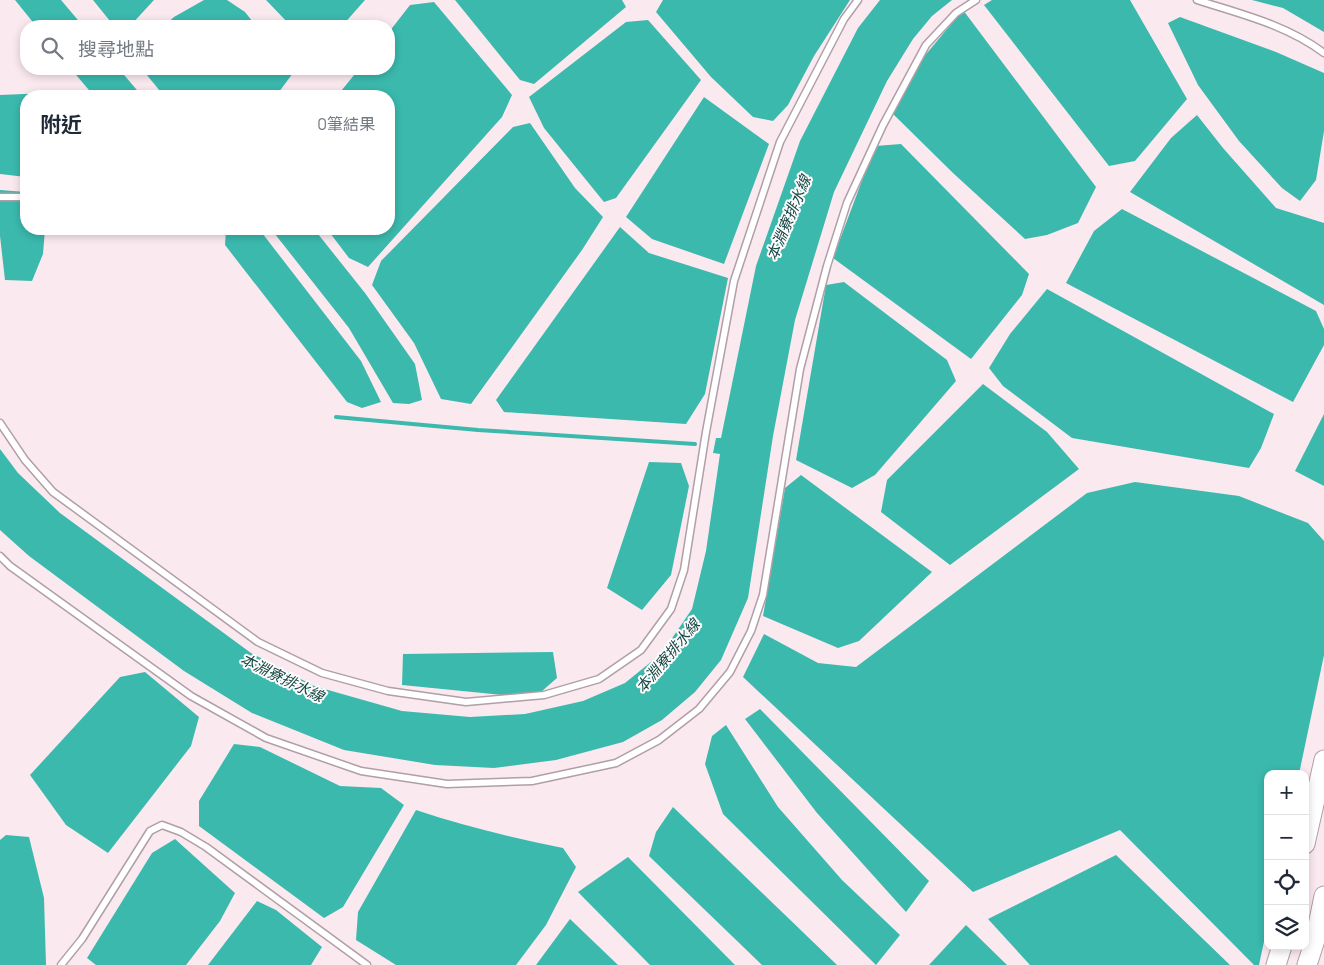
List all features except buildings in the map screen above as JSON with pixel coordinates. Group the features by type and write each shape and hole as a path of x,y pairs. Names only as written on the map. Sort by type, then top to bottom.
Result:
{"main road":[{"path":"1309,826 1324,760"},
{"path":"1306,965 1319,932 1324,896"}],"lane":[{"path":"0,423 25,460 53,492 258,642 322,673 388,691 466,702 544,694 599,679 641,650 670,609 684,570 706,432 734,281 780,142 844,19 858,0"},
{"path":"0,556 10,566 191,696 266,738 361,771 447,784 532,781 616,763 659,740 699,709 730,672 752,631 763,595 800,368 826,266 847,203 883,125 926,45 956,13 976,0"},
{"path":"1198,0 1277,25 1312,44 1324,53"},
{"path":"0,197 20,198"},
{"path":"62,965 82,939 150,831 162,825 181,832 206,847 367,965"}],"water":[{"path":"15,0 61,0 78,20 31,20"},
{"path":"93,0 154,0 136,20 109,20"},
{"path":"204,0 227,0 245,12 251,20 171,20"},
{"path":"266,0 365,0 347,20 285,20"},
{"path":"455,0 622,0 626,7 534,84 520,80"},
{"path":"663,0 850,0 814,56 788,105 773,121 753,117 711,77 656,12"},
{"name":"本淵寮排水線","path":"880,0 952,0 932,16 913,39 887,81 834,192 795,320 773,436 748,598 721,660 695,692 662,720 623,742 556,760 494,768 435,765 344,750 252,713 184,671 29,556 0,530 0,449 18,473 60,513 251,653 314,686 402,711 470,717 525,714 583,701 625,683 662,653 692,609 706,551 720,454 713,453 716,438 721,438 756,266 800,141 858,28"},
{"path":"992,0 1130,0 1187,99 1135,161 1109,166 984,5"},
{"path":"1252,0 1324,0 1324,32 1283,8"},
{"path":"434,2 512,95 502,117 368,267 349,258 332,235 395,235 395,90 342,90 354,75 395,75 395,24 410,5"},
{"path":"963,10 1096,187 1078,223 1047,235 1025,239 953,173 890,111 922,59"},
{"path":"1180,17 1276,52 1324,73 1324,131 1316,180 1300,201 1282,188 1239,141 1198,85 1168,23"},
{"path":"648,20 701,80 616,198 604,202 544,128 529,97 626,22"},
{"path":"76,75 124,75 137,90 89,90"},
{"path":"147,75 292,75 280,90 159,90"},
{"path":"20,94 20,176 0,174 0,95"},
{"path":"704,97 769,144 724,264 652,239 626,217"},
{"path":"1197,115 1223,148 1276,208 1324,223 1324,305 1130,192 1171,138"},
{"path":"530,123 575,188 603,217 582,250 471,404 441,399 414,343 372,285 381,261 513,127"},
{"path":"901,144 1029,274 1022,295 971,359 833,258 875,146"},
{"path":"0,190 20,192 20,235 45,235 43,254 32,281 5,280 0,236"},
{"path":"1122,209 1316,311 1324,329 1324,345 1293,402 1066,283 1094,231"},
{"path":"620,227 649,253 728,278 705,394 686,424 504,412 496,400"},
{"path":"226,235 264,235 361,361 381,402 362,408 347,402 225,245"},
{"path":"276,235 319,235 365,293 415,364 422,400 409,404 393,403 349,328"},
{"path":"844,282 947,360 956,381 875,475 852,488 796,460 826,285"},
{"path":"1047,289 1274,414 1261,448 1249,468 1072,438 1003,386 989,368 1010,334"},
{"path":"983,384 1047,432 1079,469 950,565 881,512 887,480"},
{"path":"1324,414 1324,486 1295,471"},
{"path":"649,462 681,463 689,486 671,575 642,610 607,588"},
{"path":"801,475 932,572 859,641 838,648 763,616 785,488"},
{"path":"1135,482 1239,496 1308,523 1324,541 1324,655 1300,770 1264,770 1264,942 1259,965 1254,965 1120,830 973,892 743,677 764,634 818,663 856,667 1087,493"},
{"path":"553,652 557,678 534,698 402,685 403,654"},
{"path":"145,672 199,717 191,746 108,853 66,825 30,775 120,677"},
{"path":"760,709 929,881 906,912 817,813 745,719"},
{"path":"726,725 778,807 842,880 900,935 876,965 723,814 705,764 712,736"},
{"path":"234,744 260,747 340,786 381,788 404,805 343,907 324,918 199,826 199,801"},
{"path":"673,807 837,965 762,965 649,856 656,832"},
{"path":"416,810 489,831 563,848 576,867 546,925 516,965 396,965 356,940 358,912"},
{"path":"6,835 29,837 44,898 46,965 0,965 0,840"},
{"path":"175,839 235,893 220,921 186,965 96,965 87,958 152,853"},
{"path":"1116,855 1230,965 1030,965 988,919"},
{"path":"628,857 735,965 650,965 578,892"},
{"path":"257,901 276,910 322,947 311,965 208,965"},
{"path":"570,919 618,965 536,965"},
{"path":"966,925 1007,965 929,965"}],"waterway":[{"path":"336,417 478,430 695,444"}]}
